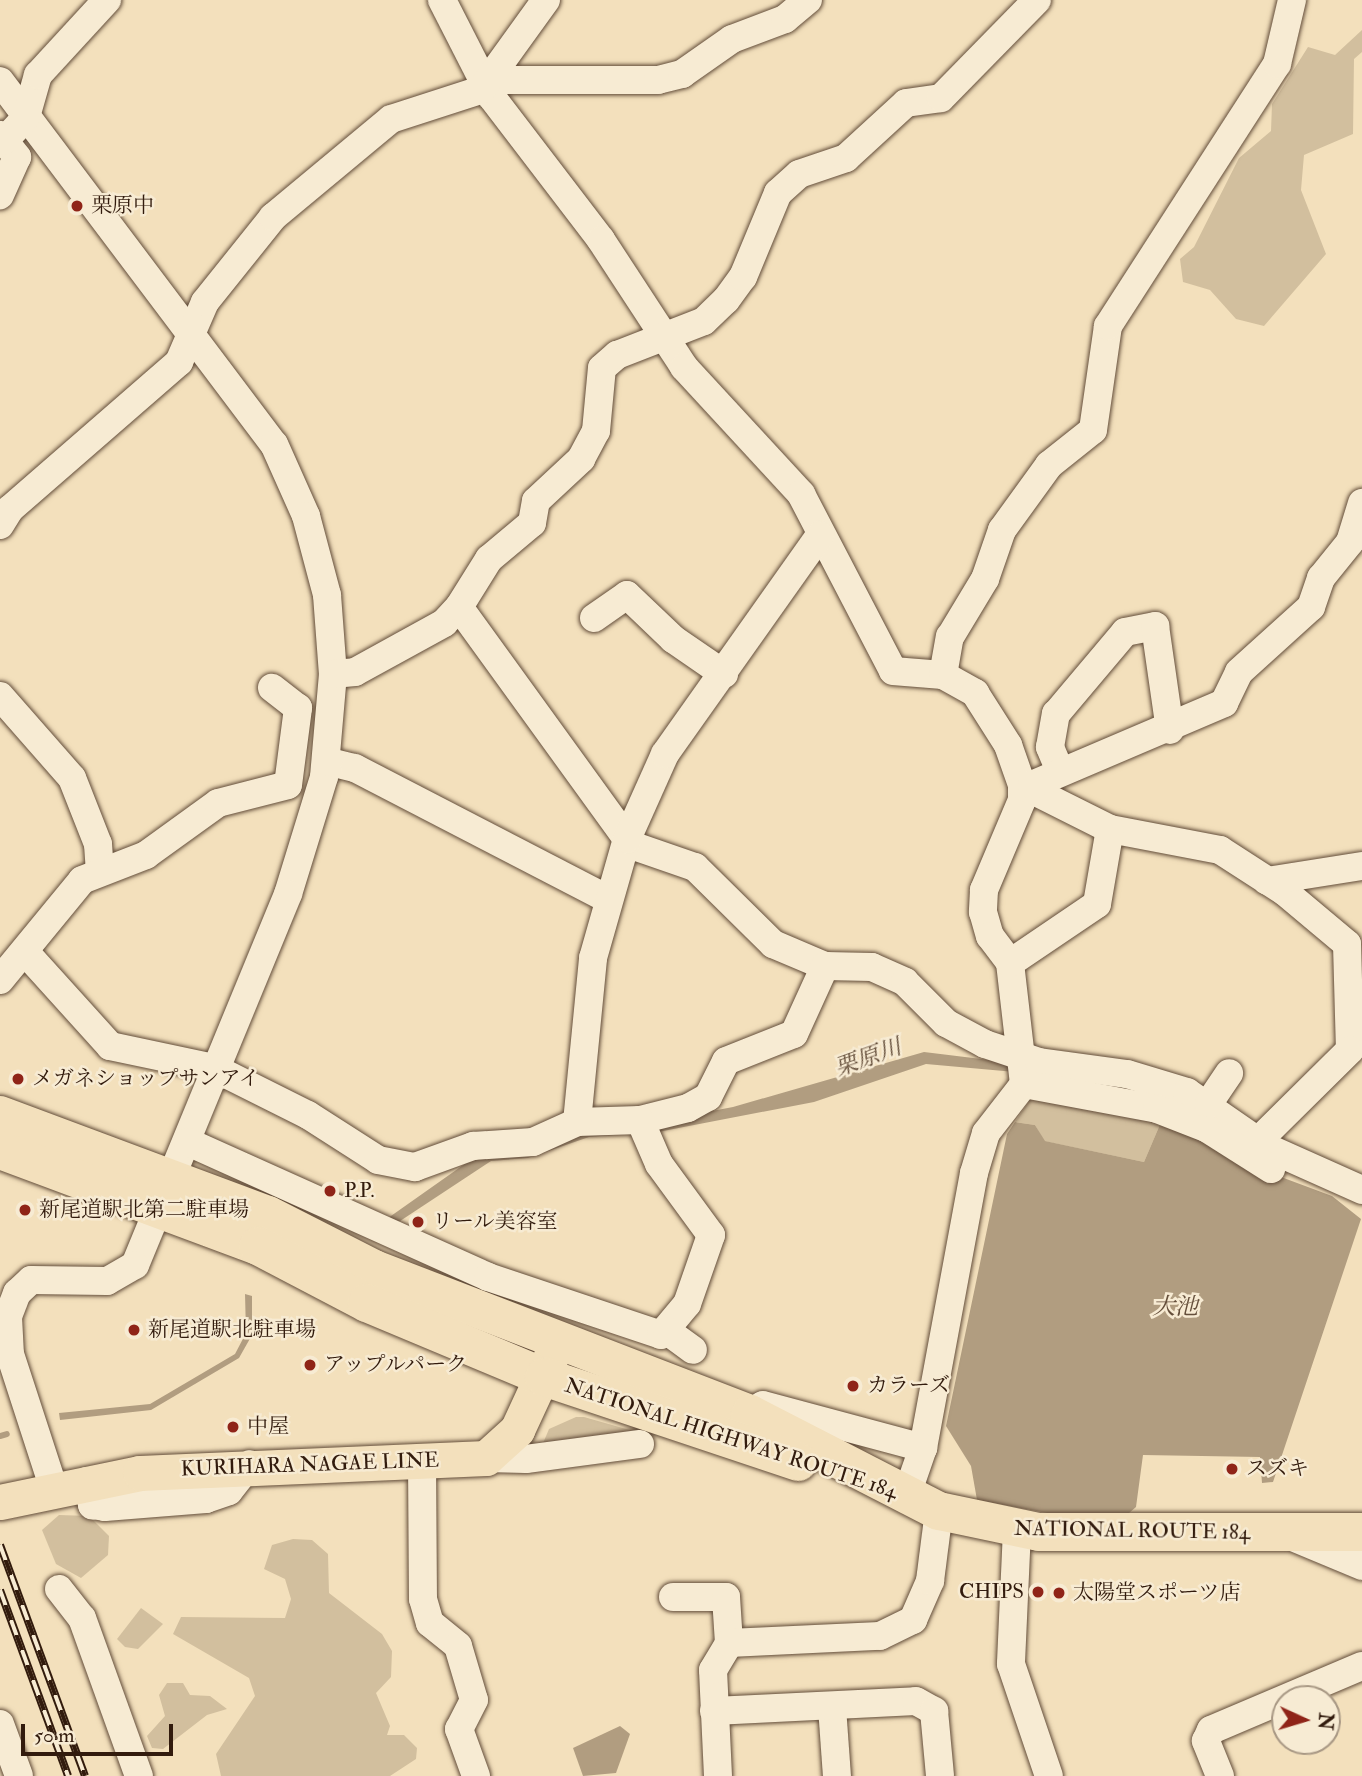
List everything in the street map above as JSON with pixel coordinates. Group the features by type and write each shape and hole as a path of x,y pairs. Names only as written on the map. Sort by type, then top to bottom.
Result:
{"highway":[{"name":"NATIONAL HIGHWAY ROUTE 184","path":"0,1115 168,1193 550,1360 923,1504"},
{"name":"NATIONAL HIGHWAY ROUTE 184","path":"0,1150 168,1193"},
{"name":"NATIONAL HIGHWAY ROUTE 184","path":"550,1360 750,1414 923,1504"},
{"name":"NATIONAL ROUTE 184","path":"923,1504 1017,1530 1284,1534 1362,1532"}],"main road":[{"path":"486,1458 517,1430 550,1360"},
{"name":"KURIHARA NAGAE LINE","path":"0,1502 70,1483 250,1464 486,1458"}],"street":[{"path":"0,195 17,157 2,138 26,117 38,75 107,0"},
{"path":"442,0 488,80 491,96 533,157 601,240 665,338 702,387 781,466 893,671 943,675 975,693 992,716 1027,785 1062,809 1110,829 1220,850 1267,881 1347,944 1351,1041 1259,1140"},
{"path":"3,510 180,362 188,333 205,302 273,217 357,143 391,119 481,90 546,0"},
{"path":"488,80 658,80 681,74 732,39 785,19 808,0"},
{"path":"333,674 355,672 444,622 459,607 489,559 532,523 536,501 581,459 596,431 602,368 617,355 704,321 726,300 743,277 778,193 799,174 846,158 906,103 942,98 1038,0"},
{"path":"943,675 950,637 985,579 1002,530 1049,466 1093,430 1108,326 1277,64 1292,0"},
{"path":"0,81 274,444 306,516 327,595 333,674 326,761 319,799 288,894 214,1068 168,1193 135,1265 107,1281 32,1280 17,1293 8,1317 10,1354 70,1483"},
{"path":"729,1643 880,1636 913,1620 930,1581 923,1504 923,1448 974,1173 986,1133 1024,1068 1010,963 990,936 984,890 1027,785 1170,730 1224,703 1239,672 1311,607 1321,578 1350,542 1362,503"},
{"path":"577,1122 593,958 606,898 627,839 664,754 724,674 820,536"},
{"path":"594,618 627,595 673,639 724,674"},
{"path":"459,607 627,839 695,867 773,944 825,966 872,967 905,982 963,1035 1024,1068 1186,1119 1362,1211"},
{"path":"1060,771 1049,747 1056,714 1125,632 1155,626 1170,730"},
{"path":"272,688 298,708 288,785"},
{"path":"0,696 72,778 98,844 100,870"},
{"path":"326,761 355,768 606,898"},
{"path":"0,980 27,954 62,900 100,870 146,855 218,803 288,785 319,799"},
{"path":"1010,963 1097,904 1110,829"},
{"path":"1267,881 1362,866"},
{"path":"27,954 110,1046 214,1068 393,1166 415,1167 473,1146 533,1142 577,1122 642,1126 688,1108 708,1097 726,1061 794,1034 825,966"},
{"path":"1024,1068 1128,1074 1209,1102 1259,1140 1362,1190"},
{"path":"1209,1102 1229,1073"},
{"path":"642,1126 711,1235 687,1304 667,1331"},
{"path":"188,1142 488,1277 632,1330 667,1331 693,1350"},
{"path":"750,1414 763,1405 923,1448"},
{"path":"486,1458 526,1459 640,1444"},
{"path":"422,1460 423,1599 430,1623 458,1646 474,1700 458,1730 476,1776"},
{"path":"1017,1530 1011,1664 1049,1776"},
{"path":"1284,1534 1362,1566"},
{"path":"59,1589 82,1618 139,1776"},
{"path":"673,1597 726,1597 729,1643 713,1670 718,1776"},
{"path":"1220,1776 1206,1741 1211,1730 1362,1667"},
{"path":"714,1711 928,1704 934,1711 940,1776"},
{"path":"832,1707 837,1776"},
{"path":"0,1724 19,1776"}],"shaded area":[{"path":"1362,30 1362,52 1354,59 1353,134 1304,155 1301,190 1326,254 1264,326 1236,319 1210,290 1183,282 1180,259 1194,247 1239,158 1271,131 1272,104 1308,47 1335,55"},
{"path":"1036,1091 1164,1115 1144,1162 1044,1141 1035,1125 1015,1122"},
{"path":"576,1417 640,1433 541,1448 549,1429"},
{"path":"59,1515 89,1516 109,1536 108,1555 81,1578 56,1564 42,1530"},
{"path":"293,1539 312,1540 328,1554 329,1593 382,1634 392,1651 391,1677 376,1693 390,1726 387,1735 404,1735 417,1748 416,1759 390,1776 221,1776 216,1754 255,1696 249,1678 173,1634 181,1617 285,1618 291,1599 285,1579 264,1569 272,1545"},
{"path":"141,1608 163,1624 138,1649 125,1647 117,1639"},
{"path":"167,1683 183,1683 190,1695 210,1696 227,1709 207,1715 163,1749 152,1748 147,1736 165,1716 159,1695"}],"water":[{"path":"924,1052 1103,1074 1336,1188 1015,1072 926,1064 814,1102 663,1131 589,1137 528,1158 491,1161 391,1227 381,1223 476,1156 733,1107"},
{"name":"大池","path":"1164,1115 1273,1174 1332,1196 1361,1219 1273,1482 1262,1483 1260,1457 1143,1455 1136,1507 1129,1513 1058,1515 977,1500 971,1466 946,1426 1007,1134 1015,1122 1035,1125 1045,1141 1144,1162"},
{"path":"245,1294 252,1296 252,1335 239,1358 151,1410 60,1420 59,1413 150,1404 235,1354 246,1333"},
{"path":"620,1726 630,1734 616,1773 583,1776 573,1748"}],"waterway":[{"name":"栗原川","path":"0,1436 7,1434"}],"railway":[{"path":"0,1545 85,1776"},
{"path":"0,1590 68,1776"}],"place":[{"name":"栗原中","path":"77,206"},
{"name":"メガネショップサンアイ","path":"18,1079"},
{"name":"P.P.","path":"330,1191"},
{"name":"新尾道駅北第二駐車場","path":"25,1210"},
{"name":"リール美容室","path":"418,1222"},
{"name":"新尾道駅北駐車場","path":"134,1330"},
{"name":"アップルパーク","path":"310,1365"},
{"name":"カラーズ","path":"853,1386"},
{"name":"中屋","path":"233,1427"},
{"name":"スズキ","path":"1232,1469"},
{"name":"CHIPS","path":"1038,1592"},
{"name":"太陽堂スポーツ店","path":"1059,1593"}]}
